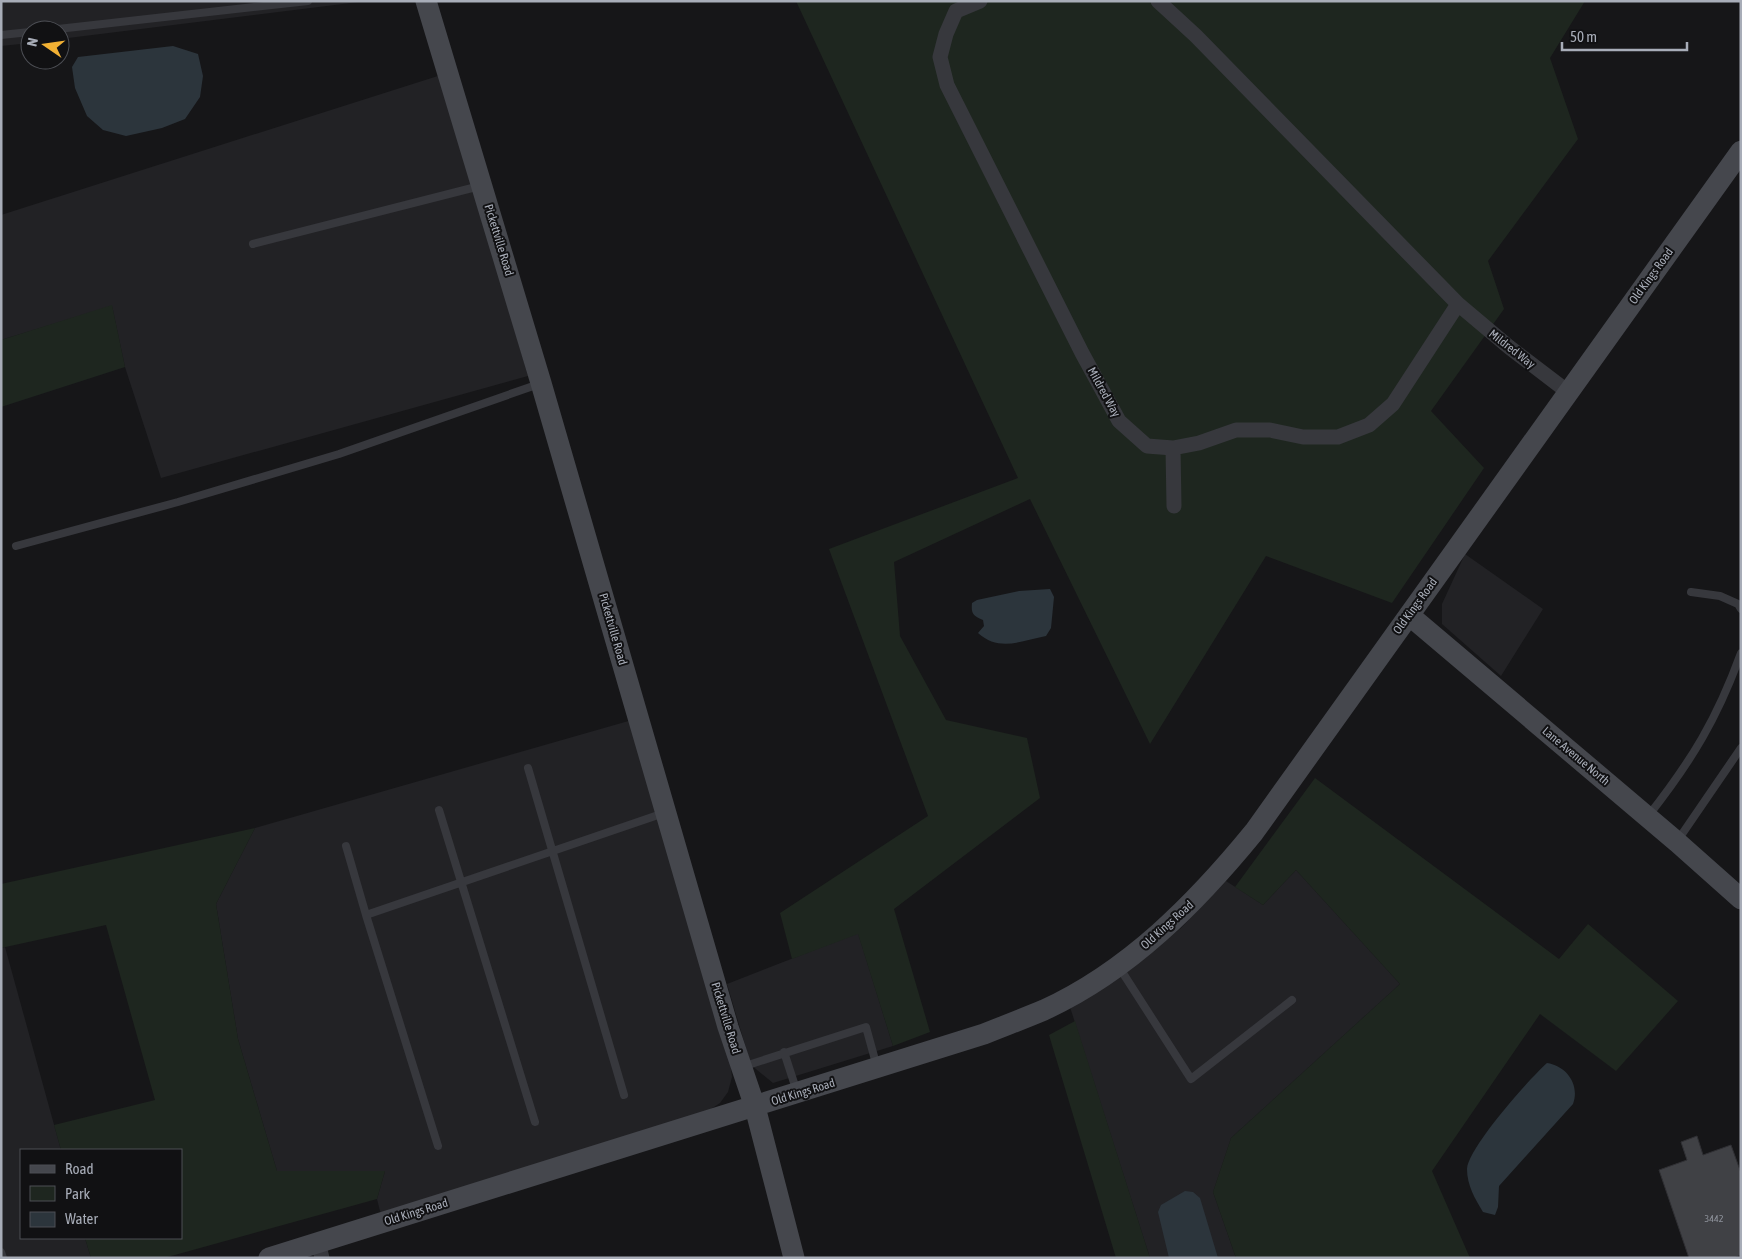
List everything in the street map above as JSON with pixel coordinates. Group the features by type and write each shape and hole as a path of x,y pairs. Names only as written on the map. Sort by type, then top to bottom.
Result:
{"main road":[{"name":"Pickettville Road","path":"426,1 542,383 741,1067 755,1107 794,1258"},
{"name":"Old Kings Road","path":"268,1258 320,1250 984,1034 1045,1009 1118,965 1177,918 1217,877 1254,832 1741,151"},
{"name":"Lane Avenue North","path":"1409,615 1647,816 1741,899"}],"street":[{"name":"Mildred Way","path":"980,1 956,11 946,34 940,57 947,85 1082,353 1119,421 1147,446 1173,448 1199,443 1236,430 1270,430 1303,438 1338,437 1370,425 1393,404 1458,304"},
{"name":"Mildred Way","path":"1158,1 1196,36 1458,304 1509,347 1568,392"},
{"path":"1173,448 1174,506"}],"lane":[{"path":"70,28 308,1"},
{"path":"1,34 20,33"},
{"path":"253,244 482,185"},
{"path":"16,546 178,502 339,454 542,383"},
{"path":"1691,592 1720,596 1738,604 1741,609"},
{"path":"1647,816 1683,771 1713,722 1741,653"},
{"path":"1677,842 1741,748"},
{"path":"528,768 624,1095"},
{"path":"439,810 535,1122"},
{"path":"366,915 666,812"},
{"path":"346,846 438,1146"},
{"path":"1118,965 1191,1079 1292,1000"},
{"path":"741,1067 784,1052 866,1028 878,1069"},
{"path":"784,1052 798,1094"},
{"path":"1,1252 3,1258"}],"shaded area":[{"path":"1,1 367,1 70,38 70,20 20,20 20,44 1,46"},
{"path":"441,75 528,376 161,478 125,367 112,306 1,340 1,215"},
{"path":"1465,554 1543,609 1501,676 1442,624 1442,604"},
{"path":"632,720 730,1060 732,1077 728,1092 720,1103 705,1113 381,1215 377,1199 385,1171 277,1171 238,1039 216,904 255,828"},
{"path":"1296,870 1400,984 1231,1138 1213,1192 1236,1258 1150,1258 1070,1007 1138,963 1181,928 1226,881 1263,905"},
{"path":"858,933 893,1046 773,1083 751,1065 727,984"},
{"path":"5,947 61,1149 20,1149 20,1239 85,1239 91,1258 1,1258 1,948"}],"green space":[{"path":"796,1 1585,1 1550,58 1578,139 1488,261 1504,309 1431,411 1484,468 1392,603 1266,556 1150,744 1030,499 894,562 900,636 946,720 1027,738 1040,798 894,909 930,1032 893,1046 858,934 792,959 780,913 928,816 829,549 1018,478"},
{"path":"112,305 125,367 1,407 1,340"},
{"path":"1315,778 1559,959 1588,924 1678,1001 1616,1071 1540,1014 1432,1171 1470,1258 1236,1258 1213,1192 1231,1138 1400,984 1296,870 1263,905 1235,887"},
{"path":"255,828 216,904 238,1039 277,1171 385,1171 377,1199 164,1258 91,1258 85,1239 182,1239 182,1149 61,1149 54,1125 155,1100 106,925 1,948 1,884"},
{"path":"1075,1021 1150,1258 1116,1258 1049,1035"}],"water":[{"path":"173,46 198,54 203,76 200,97 185,119 162,128 126,136 103,130 87,116 75,88 72,67 78,57"},
{"path":"1050,589 1054,597 1051,628 1046,636 1002,644 986,639 978,633 984,626 983,620 973,614 972,603 977,600 1019,591"},
{"path":"1547,1063 1560,1068 1570,1077 1575,1090 1573,1104 1499,1186 1498,1207 1495,1215 1483,1212 1474,1197 1468,1181 1467,1169 1470,1159 1488,1130 1527,1083"},
{"path":"1185,1191 1193,1192 1200,1198 1218,1258 1169,1258 1158,1212 1161,1205"}],"building":[{"path":"1697,1136 1703,1155 1731,1145 1741,1173 1741,1255 1734,1258 1689,1258 1659,1170 1687,1160 1681,1142"}]}
